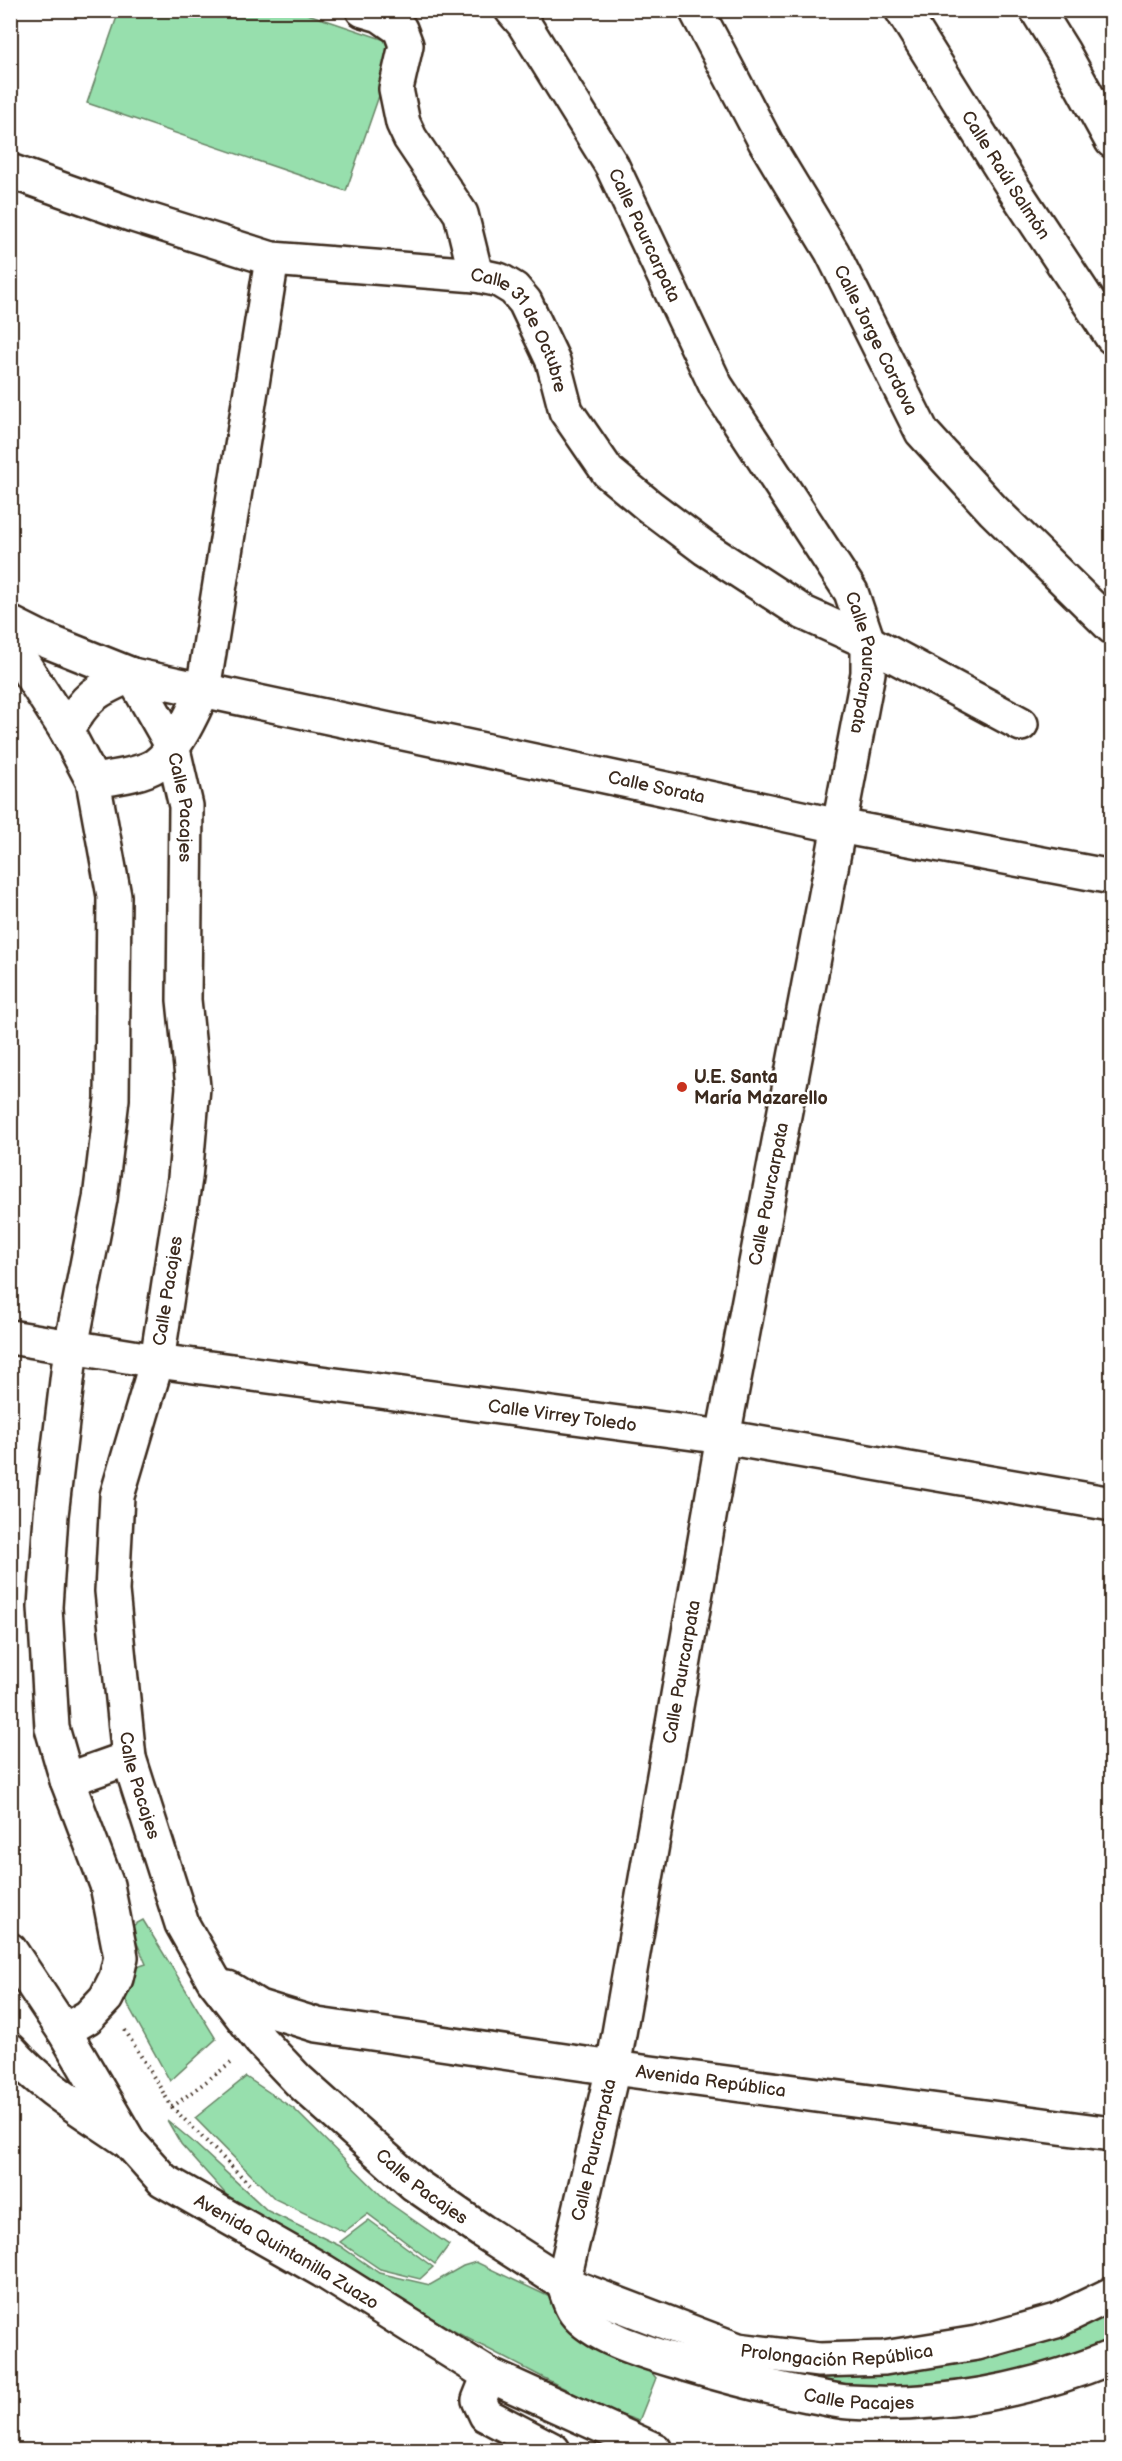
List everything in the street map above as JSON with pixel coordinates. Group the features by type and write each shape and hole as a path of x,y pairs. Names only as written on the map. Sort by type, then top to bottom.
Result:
{"street":[{"path":"363,10 380,15 400,29 406,45 396,89 403,123 410,138 461,214 476,275"},
{"name":"Calle Paurcarpata","path":"512,10 525,24 612,166 716,386 851,592 868,642 868,673 723,1437 614,2068 563,2283"},
{"name":"Calle Jorge Cordova","path":"696,10 766,143 832,252 922,432 1001,518 1112,627"},
{"name":"Calle Raúl Salmón","path":"902,10 1014,189 1112,337"},
{"path":"1037,10 1064,52 1112,141"},
{"name":"Calle 31 de Octubre","path":"10,171 133,216 272,259 476,275 499,280 514,289 525,302 553,361 566,411 608,472 706,549 804,613 868,642 1021,724"},
{"path":"93,781 126,775 155,765 190,720 203,690 272,259"},
{"path":"10,622 42,639 132,675"},
{"path":"10,643 66,730 93,781 114,896 112,1099 100,1199 71,1347 51,1515 45,1607 52,1728 67,1779 107,1886 121,1958 116,1978 106,1998 88,2017 64,2031"},
{"path":"66,730 83,702 102,688 132,675"},
{"name":"Calle Sorata","path":"132,675 839,826 1112,877"},
{"name":"Calle Pacajes","path":"132,675 172,745 186,806 187,915 184,1000 193,1087 185,1178 157,1361 117,1496 112,1591 129,1758 182,1924 213,1979 261,2041 298,2080 414,2184 563,2283 574,2311 581,2319 588,2326 616,2339 663,2357 722,2375 771,2388 848,2402 941,2400 1009,2390 1079,2371 1112,2357"},
{"name":"Calle Virrey Toledo","path":"10,1337 157,1361 723,1437 1112,1504"},
{"path":"67,1779 129,1758"},
{"name":"Avenida Quintanilla Zuazo","path":"10,1950 64,2031 129,2142 163,2180 322,2271 489,2375 655,2451"},
{"name":"Avenida República","path":"213,1979 260,2007 317,2025 614,2068 1112,2134"},
{"path":"10,2050 22,2063 60,2094 129,2142"},
{"name":"Prolongación República","path":"563,2283 738,2350 819,2360 884,2358 977,2343 1056,2321 1112,2294"},
{"path":"489,2375 479,2400 486,2415 553,2451"}],"path":[{"path":"106,1998 172,2107 253,2188"},
{"path":"172,2107 261,2041"}],"green space":[{"path":"119,11 299,11 397,44 346,191 87,103"},
{"path":"143,1920 216,2039 170,2081 124,1998 134,1968 146,1964 130,1927"},
{"path":"246,2077 294,2109 389,2203 449,2245 435,2264 368,2214 344,2232 275,2199 195,2118"},
{"path":"167,2120 268,2211 340,2246 379,2273 430,2285 463,2266 476,2262 594,2318 629,2345 656,2378 639,2421 604,2409 465,2337 348,2273 231,2200 181,2144"},
{"path":"369,2220 433,2267 420,2279 380,2269 340,2242"},
{"path":"1111,2308 1111,2355 1025,2380 858,2392 740,2370 810,2370"}],"place":[{"name":"U.E. Santa María Mazarello","path":"682,1087"}]}
